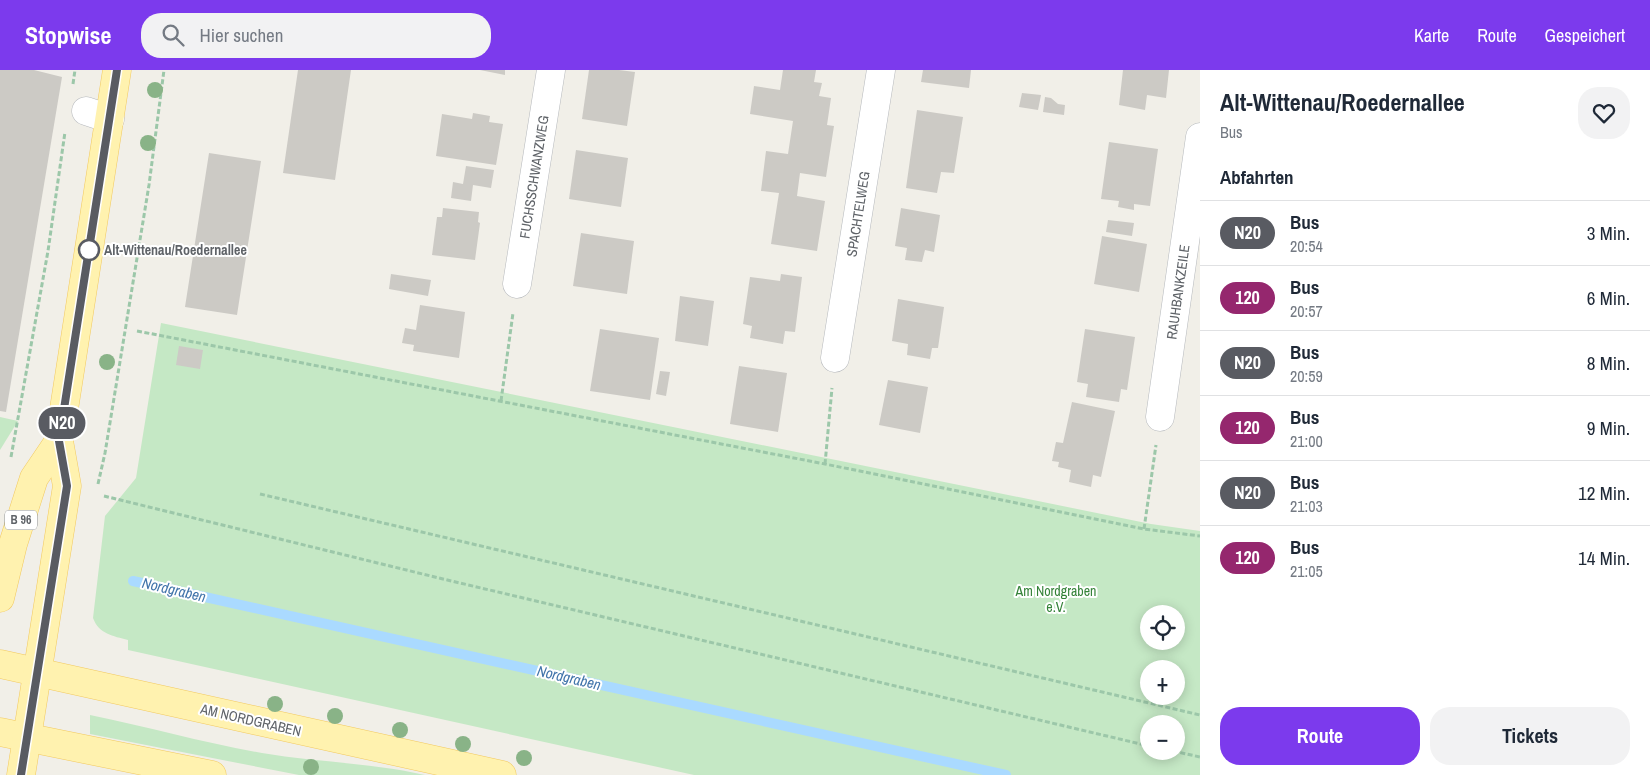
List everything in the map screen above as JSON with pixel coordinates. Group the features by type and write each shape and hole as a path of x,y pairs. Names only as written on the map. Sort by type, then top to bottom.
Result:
{"main road":[{"name":"B 96","path":"21,775 67,486 59,441 87,118 117,70"},
{"name":"B 96","path":"0,598 13,544 34,478 59,441"},
{"name":"AM NORDGRABEN","path":"0,664 502,775"},
{"path":"0,732 150,769 212,775"}],"street":[{"name":"FUCHSSCHWANZWEG","path":"517,284 551,70"},
{"name":"SPACHTELWEG","path":"835,358 881,70"},
{"name":"RAUHBANKZEILE","path":"1160,417 1200,137"}],"path":[{"path":"72,88 75,70"},
{"path":"97,491 107,443 149,185 164,70"},
{"path":"10,460 48,251 87,118"},
{"path":"501,402 517,284"},
{"path":"137,331 825,464 1144,529 1200,536"},
{"path":"825,464 835,358"},
{"path":"1144,529 1160,417"},
{"path":"260,494 1200,715"},
{"path":"104,496 1140,744"},
{"path":"1185,754 1200,757"}],"green space":[{"name":"Am Nordgraben e.V.","path":"161,323 1151,524 1200,531 1200,775 694,775 128,650 128,640 112,636 103,631 93,618 105,516 136,478"},
{"path":"0,417 18,421 0,450"},
{"path":"90,715 262,753 385,768 425,775 299,775 90,734"}],"building":[{"path":"0,70 34,70 62,77 6,412 0,411"},
{"path":"298,70 351,70 335,180 283,173"},
{"path":"480,70 505,70 505,75"},
{"path":"589,70 635,72 627,126 582,119"},
{"path":"783,70 816,70 814,82 822,83 819,96 831,98 827,125 834,126 826,177 800,173 797,196 825,201 817,251 771,244 779,193 761,191 766,151 788,154 793,121 750,114 754,86 780,90"},
{"path":"923,70 971,70 969,88 921,82"},
{"path":"1123,70 1169,70 1166,98 1147,95 1145,110 1119,105"},
{"path":"1022,93 1041,95 1038,110 1019,107"},
{"path":"1045,97 1051,98 1058,104 1065,105 1064,115 1043,112"},
{"path":"917,110 963,117 954,173 941,172 937,193 906,188"},
{"path":"473,113 490,116 489,122 503,124 496,165 436,156 442,114 472,119"},
{"path":"1109,142 1158,149 1150,206 1134,204 1134,210 1118,207 1119,201 1101,199"},
{"path":"576,150 628,158 621,207 569,199"},
{"path":"209,153 261,161 237,315 185,307"},
{"path":"466,166 494,170 491,188 473,185 471,201 451,198 453,182 463,184"},
{"path":"443,208 479,212 478,222 480,223 475,260 432,255 437,217 442,217"},
{"path":"901,208 940,215 934,252 925,250 922,262 905,260 907,248 895,246"},
{"path":"1108,220 1134,223 1132,236 1106,232"},
{"path":"581,233 634,241 627,294 573,286"},
{"path":"1102,236 1147,244 1139,292 1094,284"},
{"path":"391,274 431,280 428,296 389,289"},
{"path":"781,274 802,277 795,332 785,331 783,344 750,338 752,326 743,324 750,277 780,281"},
{"path":"680,296 714,301 708,346 675,341"},
{"path":"898,299 944,307 938,348 932,348 930,359 907,355 908,344 892,341"},
{"path":"420,305 465,312 459,358 413,351 414,345 402,343 405,328 416,330"},
{"path":"600,329 659,338 650,400 590,391"},
{"path":"1085,329 1135,337 1127,390 1121,389 1119,402 1086,397 1088,384 1077,382"},
{"path":"179,346 203,350 200,369 176,365"},
{"path":"739,366 787,373 778,432 730,424"},
{"path":"660,371 670,372 666,396 656,394"},
{"path":"888,380 928,387 920,433 879,425"},
{"path":"1072,402 1115,411 1101,477 1093,475 1091,487 1069,482 1071,470 1058,467 1059,462 1052,461 1056,442 1063,443"}],"waterway":[{"name":"Nordgraben","path":"133,581 1006,775"}],"bus line":[{"name":"N20","path":"21,775 67,486 59,441 117,70"}],"place":[{"name":"Alt-Wittenau/Roedernallee","path":"89,250"}]}
